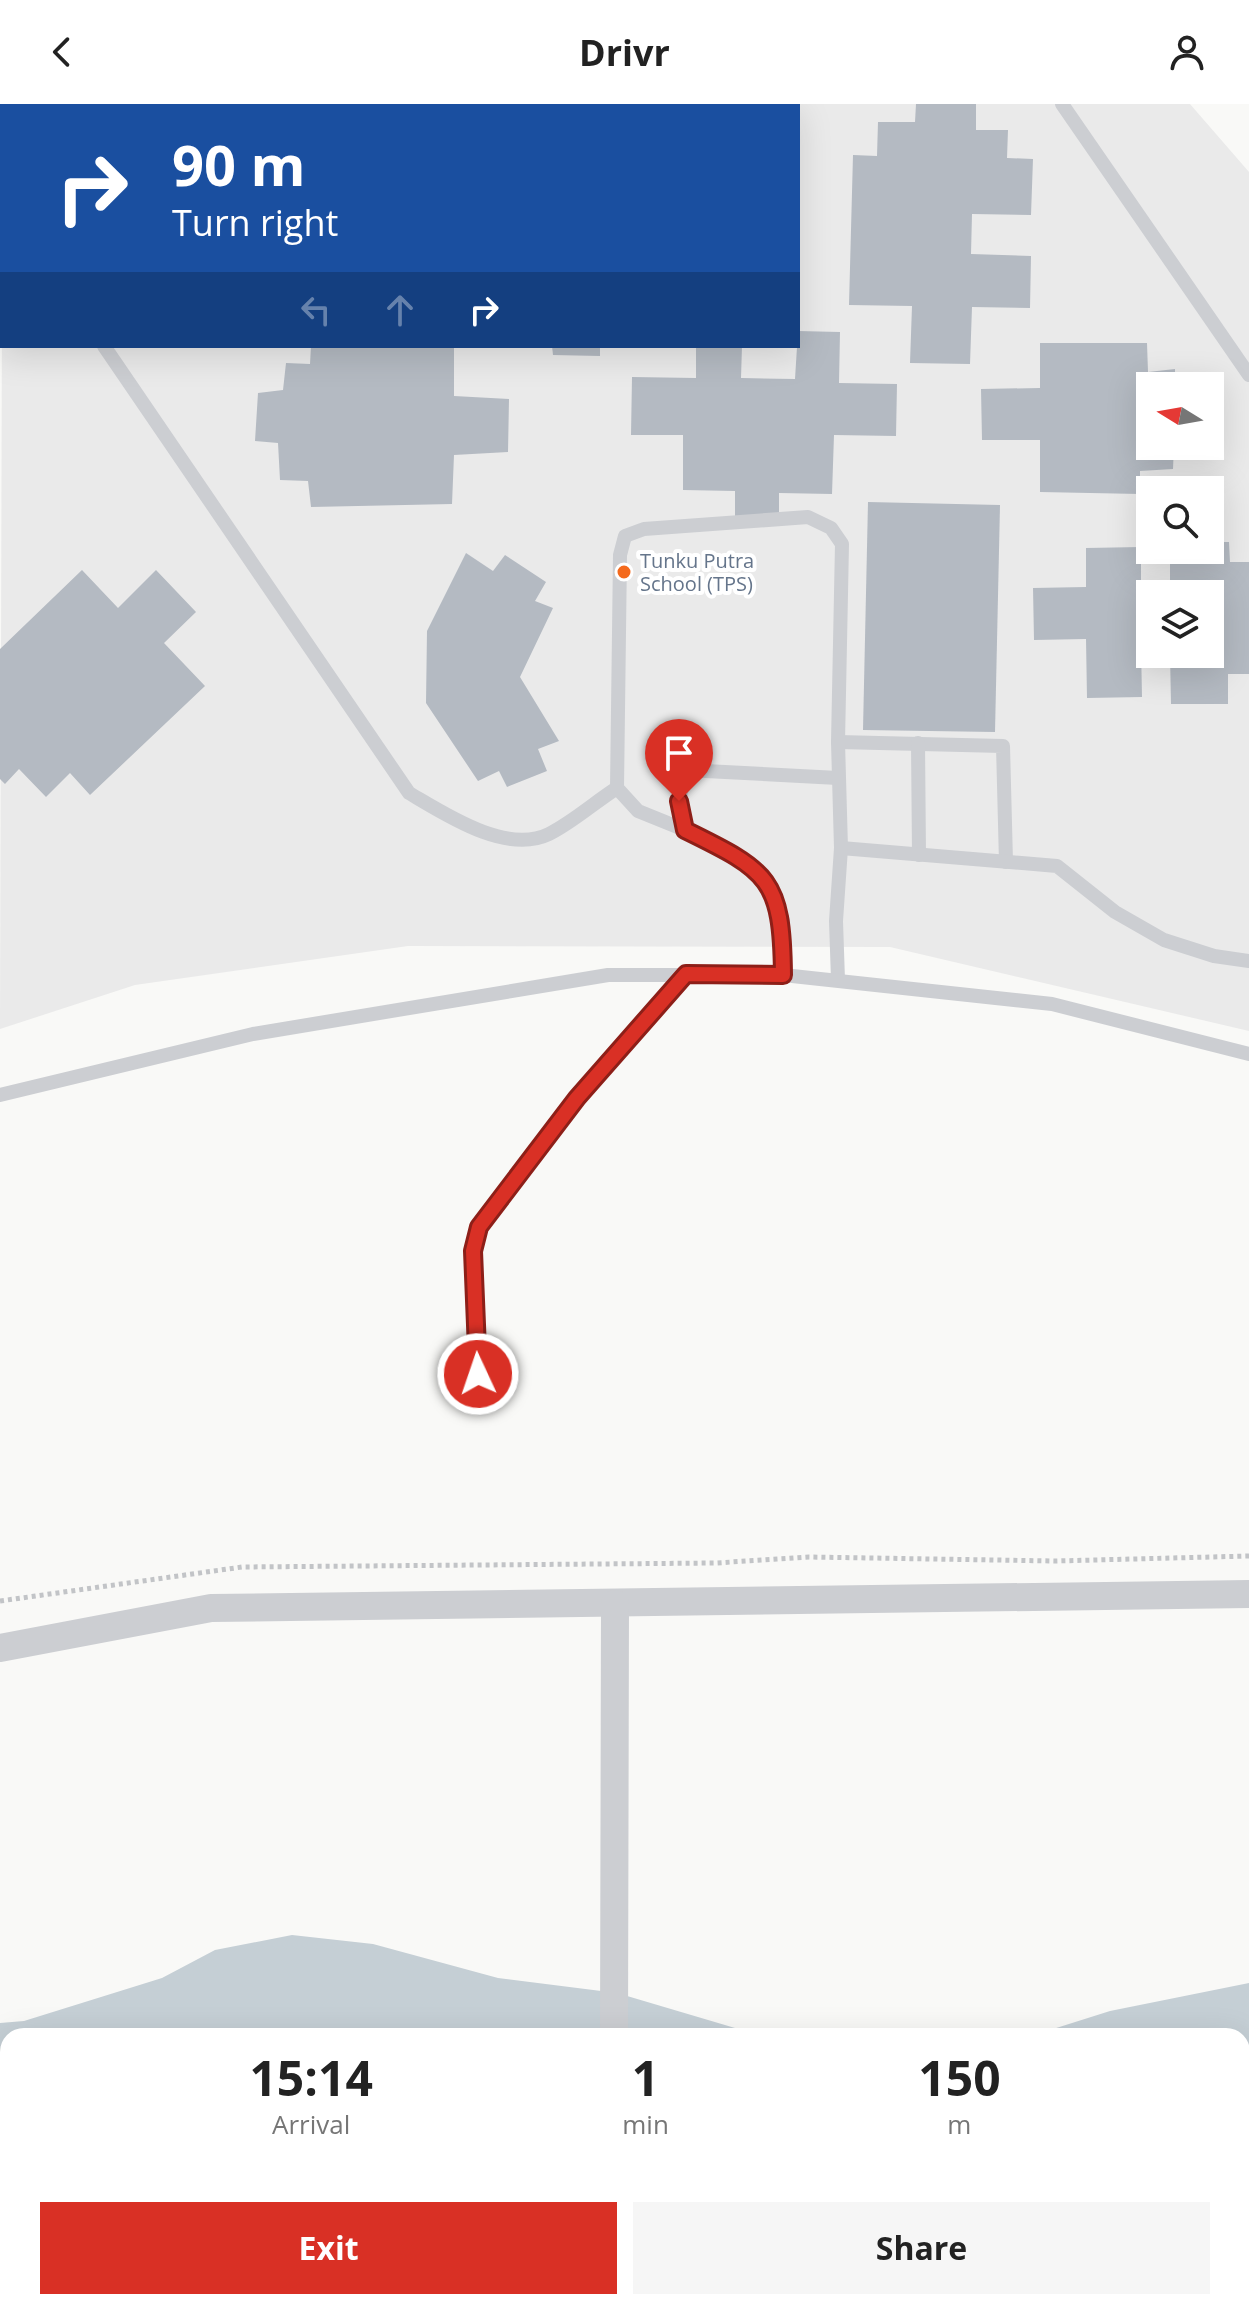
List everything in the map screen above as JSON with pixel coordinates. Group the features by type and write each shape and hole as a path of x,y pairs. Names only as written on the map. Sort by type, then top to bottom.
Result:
{"street":[{"path":"0,1648 211,1608 1249,1594"},
{"path":"614,2028 615,1604"}],"lane":[{"path":"1062,104 1249,375"},
{"path":"105,348 409,793 480,831 521,838 547,835 617,788"},
{"path":"783,975 783,921 773,894 756,868 685,830 638,811 617,788 620,555 625,536 644,529 808,517 831,528 842,544 838,742 841,848 836,921 838,980"},
{"path":"838,742 1003,746 1006,862"},
{"path":"918,743 919,855"},
{"path":"685,830 679,801 686,770 838,778"},
{"path":"841,848 1057,866 1115,912 1164,940 1214,956 1249,961"},
{"path":"478,1374 473,1251 479,1227 577,1098 686,974"},
{"path":"0,1095 253,1034 608,975 783,975 1052,1004 1249,1054"}],"path":[{"path":"0,1601 242,1567 700,1563 809,1557 1056,1561 1249,1556"}],"shaded area":[{"name":"Tunku Putra School (TPS)","path":"800,104 1190,104 1249,172 1249,1031 890,947 408,946 135,985 0,1029 2,348 800,348"},
{"path":"292,1935 373,1944 498,1978 617,1993 735,2028 0,2028 0,2023 24,2021 162,1978 215,1950"},
{"path":"1249,1983 1249,2028 1056,2028 1110,2011"}],"building":[{"path":"916,104 976,104 976,130 1008,130 1007,158 1033,159 1031,215 972,214 971,254 1031,256 1030,308 972,307 970,364 910,363 912,306 849,305 853,155 877,156 878,122 915,122"},
{"path":"800,331 840,332 839,383 897,384 896,436 834,435 832,494 779,493 779,516 735,516 735,491 683,490 683,435 631,435 632,377 696,378 696,348 742,348 741,378 795,379"},
{"path":"1040,343 1147,343 1148,372 1136,372 1136,460 1173,460 1173,469 1140,471 1140,476 1136,476 1136,494 1040,492 1040,440 982,440 981,389 1040,388"},
{"path":"311,348 454,348 454,396 509,399 508,452 454,455 452,504 311,507 308,481 280,480 278,443 255,441 258,393 283,390 286,363 310,364"},
{"path":"552,348 600,348 600,356 553,355"},
{"path":"1175,369 1175,372 1148,372"},
{"path":"868,502 1000,505 995,732 863,730"},
{"path":"1224,542 1229,542 1230,562 1249,562 1249,674 1228,674 1228,704 1171,704 1170,668 1224,668 1224,580 1170,580 1170,564 1224,564"},
{"path":"1136,547 1136,564 1141,564 1141,580 1136,580 1136,668 1141,668 1142,697 1087,698 1086,639 1034,640 1033,588 1086,587 1086,548"},
{"path":"466,553 493,571 505,555 546,582 535,601 553,608 520,677 559,741 538,749 547,771 507,787 499,771 478,781 426,703 427,631"},
{"path":"82,570 118,608 156,570 196,612 164,643 205,686 90,795 70,773 46,797 19,769 5,784 0,779 0,649"}],"place":[{"name":"Tunku Putra School (TPS)","path":"624,572"}],"route":[{"path":"478,1374 473,1251 479,1227 518,1172 577,1098 686,974 783,975 783,921 773,894 756,868 685,830 679,801"}]}
